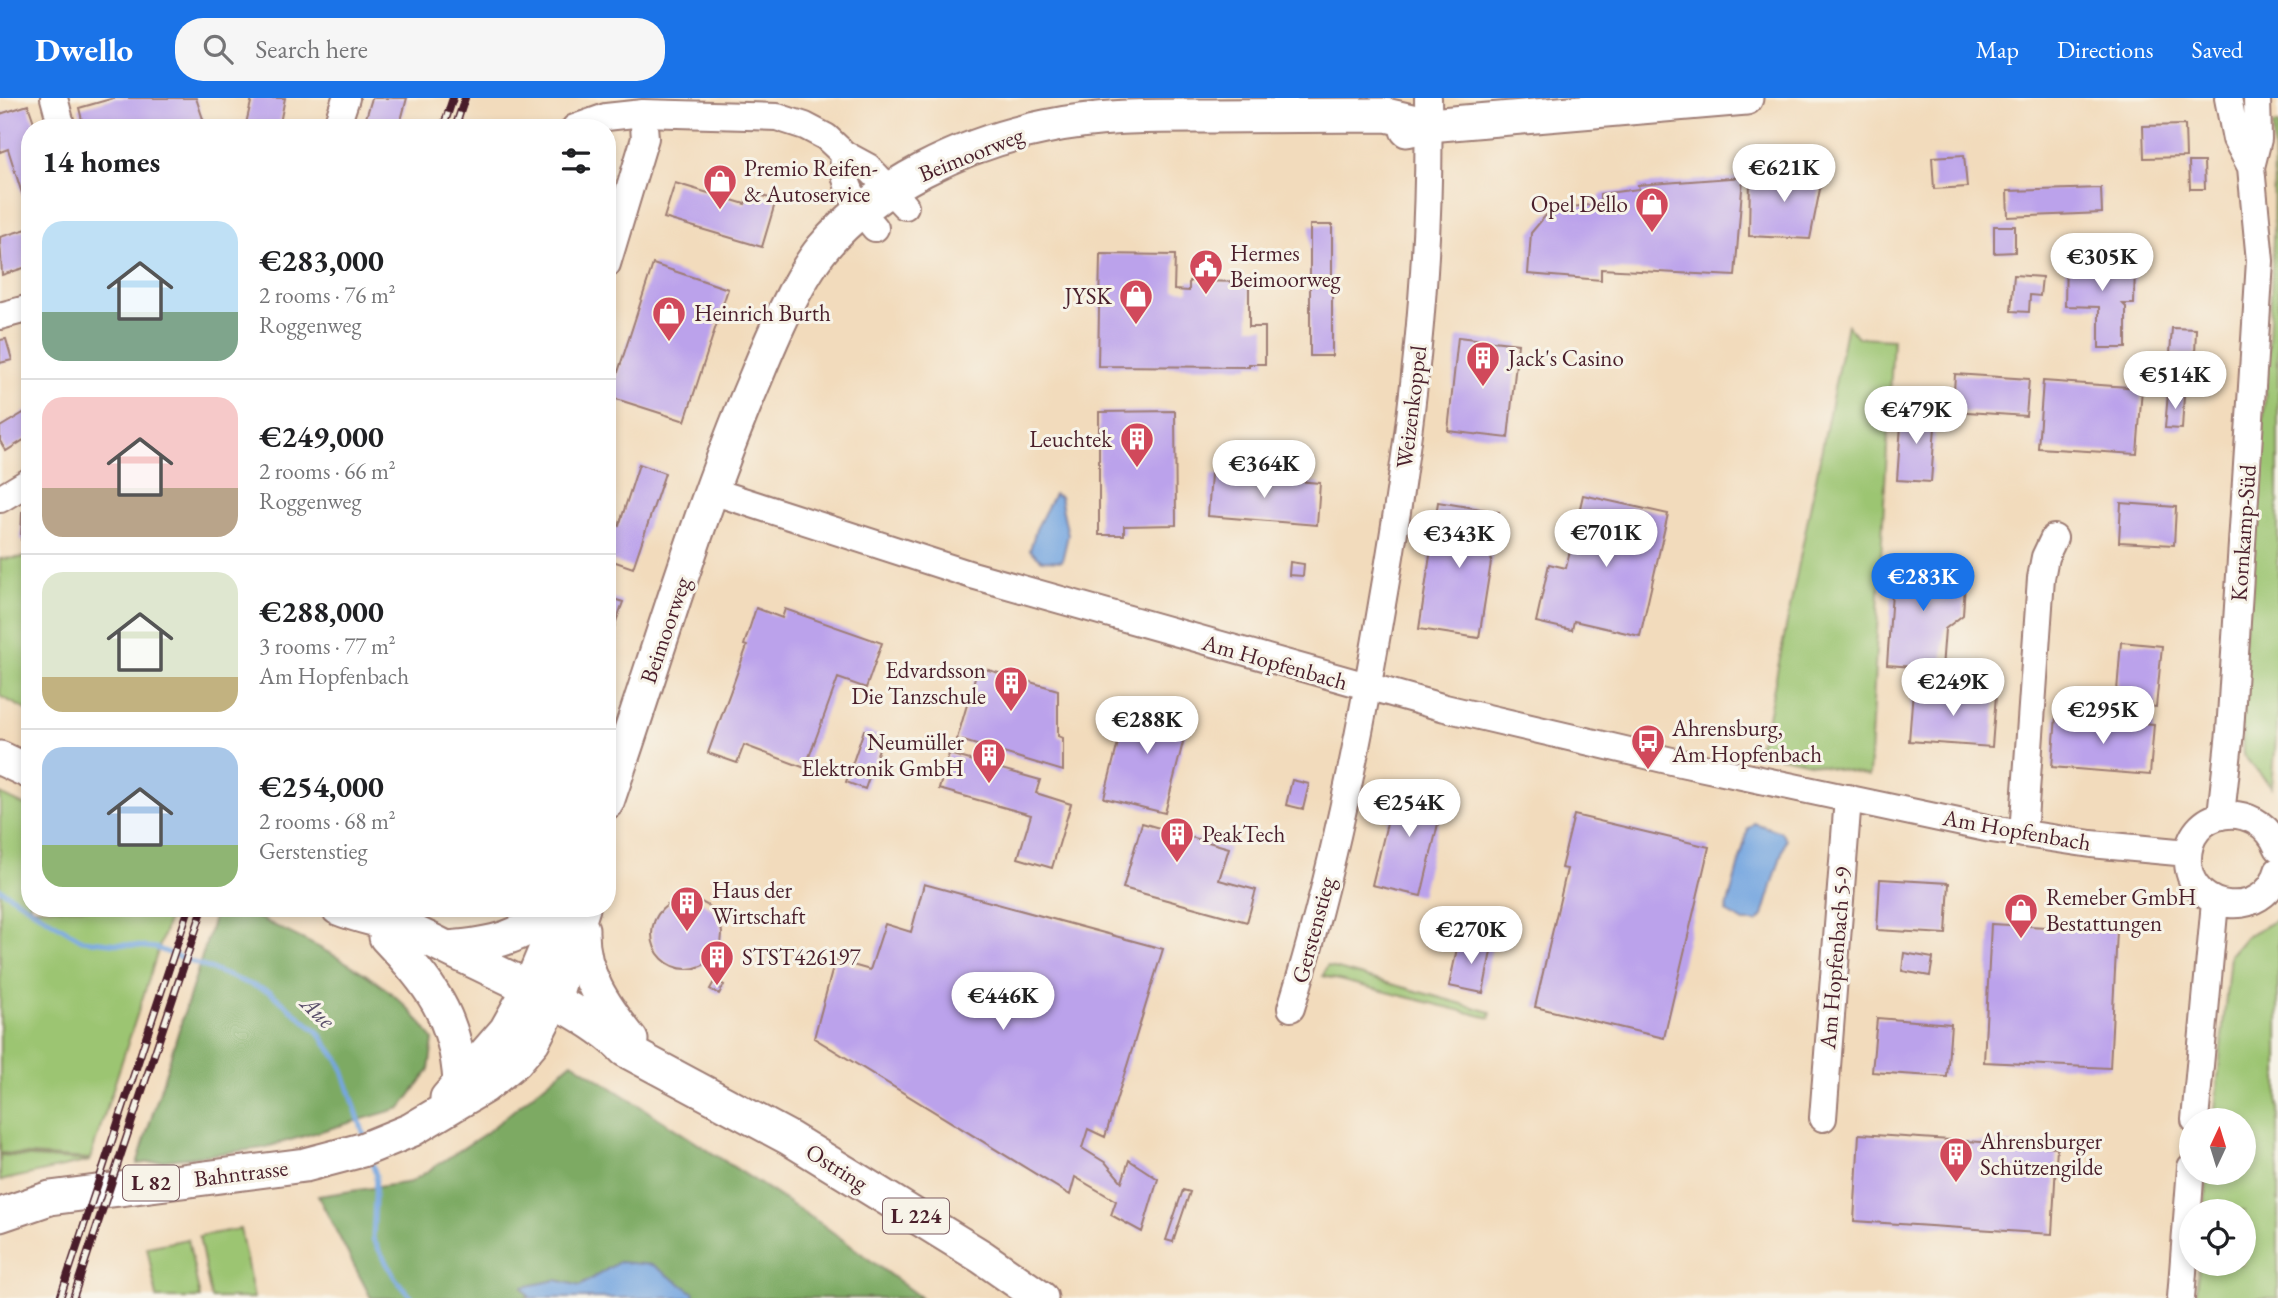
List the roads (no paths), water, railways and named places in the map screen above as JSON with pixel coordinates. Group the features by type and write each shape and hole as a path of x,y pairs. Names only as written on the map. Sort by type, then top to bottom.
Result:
{"main road":[{"name":"Beimoorweg","path":"616,775 712,491 772,337 806,270 823,247 868,220 972,149 1021,132 1090,119 1387,115 1746,98"},
{"path":"0,758 21,768"},
{"path":"447,948 499,943 553,917"},
{"path":"537,1004 569,917"},
{"path":"574,917 593,985 639,1058"},
{"path":"364,922 422,975 443,1009 455,1037 460,1082"},
{"name":"Ostring","path":"364,922 394,925 447,948 605,1048 639,1058 789,1138 982,1257 1041,1298"},
{"name":"Ostring","path":"364,922 537,1004"},
{"name":"Bahntrasse","path":"433,1115 506,1030 537,1004"},
{"name":"Bahntrasse","path":"0,1215 50,1198 305,1166 390,1140 472,1096 502,1073 533,1041 537,1004"}],"street":[{"path":"54,98 60,119"},
{"path":"338,119 346,98"},
{"name":"Kornkamp-Süd","path":"2228,98 2236,139 2251,167"},
{"name":"Kornkamp-Süd","path":"2230,815 2230,732 2258,313 2259,233 2251,167 2258,139 2257,98"},
{"name":"Weizenkoppel","path":"1368,688 1414,397 1427,253 1429,111"},
{"path":"616,234 645,138 643,113"},
{"name":"Beimoorweg","path":"600,119 643,113 778,117 814,130 844,154 868,167 898,197"},
{"path":"844,154 845,177 868,220"},
{"path":"0,316 21,310"},
{"path":"0,499 21,486"},
{"name":"Am Hopfenbach","path":"712,491 972,575 1368,688 1629,751 2023,834 2091,844 2188,853"},
{"path":"2023,834 2041,578 2045,557 2054,538"},
{"name":"Gerstenstieg","path":"1291,1008 1330,866 1362,731 1368,688"},
{"name":"Am Hopfenbach 5-9","path":"1822,1118 1848,798"},
{"path":"2278,848 2264,825 2230,815 2203,825 2188,853 2191,876 2205,896 2226,904 2261,897 2271,887 2278,871"},
{"path":"2196,1108 2210,961 2226,904"},
{"path":"2181,1298 2190,1185"}],"water":[{"path":"1054,494 1060,497 1068,535 1062,561 1042,560 1030,550 1036,529"},
{"path":"1754,823 1781,832 1786,839 1763,916 1757,922 1744,922 1726,912 1748,829"},
{"path":"619,1262 653,1265 694,1293 693,1298 530,1298 523,1287 556,1280 580,1286"}],"waterway":[{"name":"Aue","path":"0,889 21,902"},
{"name":"Aue","path":"45,917 82,940 156,948 270,992 317,1031 341,1064 365,1138"},
{"name":"Aue","path":"370,1157 376,1175 373,1239 395,1278 412,1298"}],"railway":[{"path":"446,119 453,98"},
{"path":"458,119 465,98"},
{"path":"60,1298 186,917"},
{"path":"73,1298 200,917"}],"place":[{"name":"Premio Reifen- & Autoservice","path":"720,211"},
{"name":"Opel Dello","path":"1652,234"},
{"name":"Hermes Beimoorweg","path":"1206,296"},
{"name":"JYSK","path":"1136,326"},
{"name":"Heinrich Burth","path":"669,343"},
{"name":"Jack's Casino","path":"1483,388"},
{"name":"Leuchtek","path":"1137,469"},
{"name":"Edvardsson Die Tanzschule","path":"1011,713"},
{"name":"Ahrensburg, Am Hopfenbach","path":"1648,771"},
{"name":"Neumüller Elektronik GmbH","path":"989,785"},
{"name":"PeakTech","path":"1177,864"},
{"name":"Haus der Wirtschaft","path":"687,933"},
{"name":"Remeber GmbH Bestattungen","path":"2021,940"},
{"name":"STST426197","path":"717,987"},
{"name":"Ahrensburger Schützengilde","path":"1956,1184"}]}
